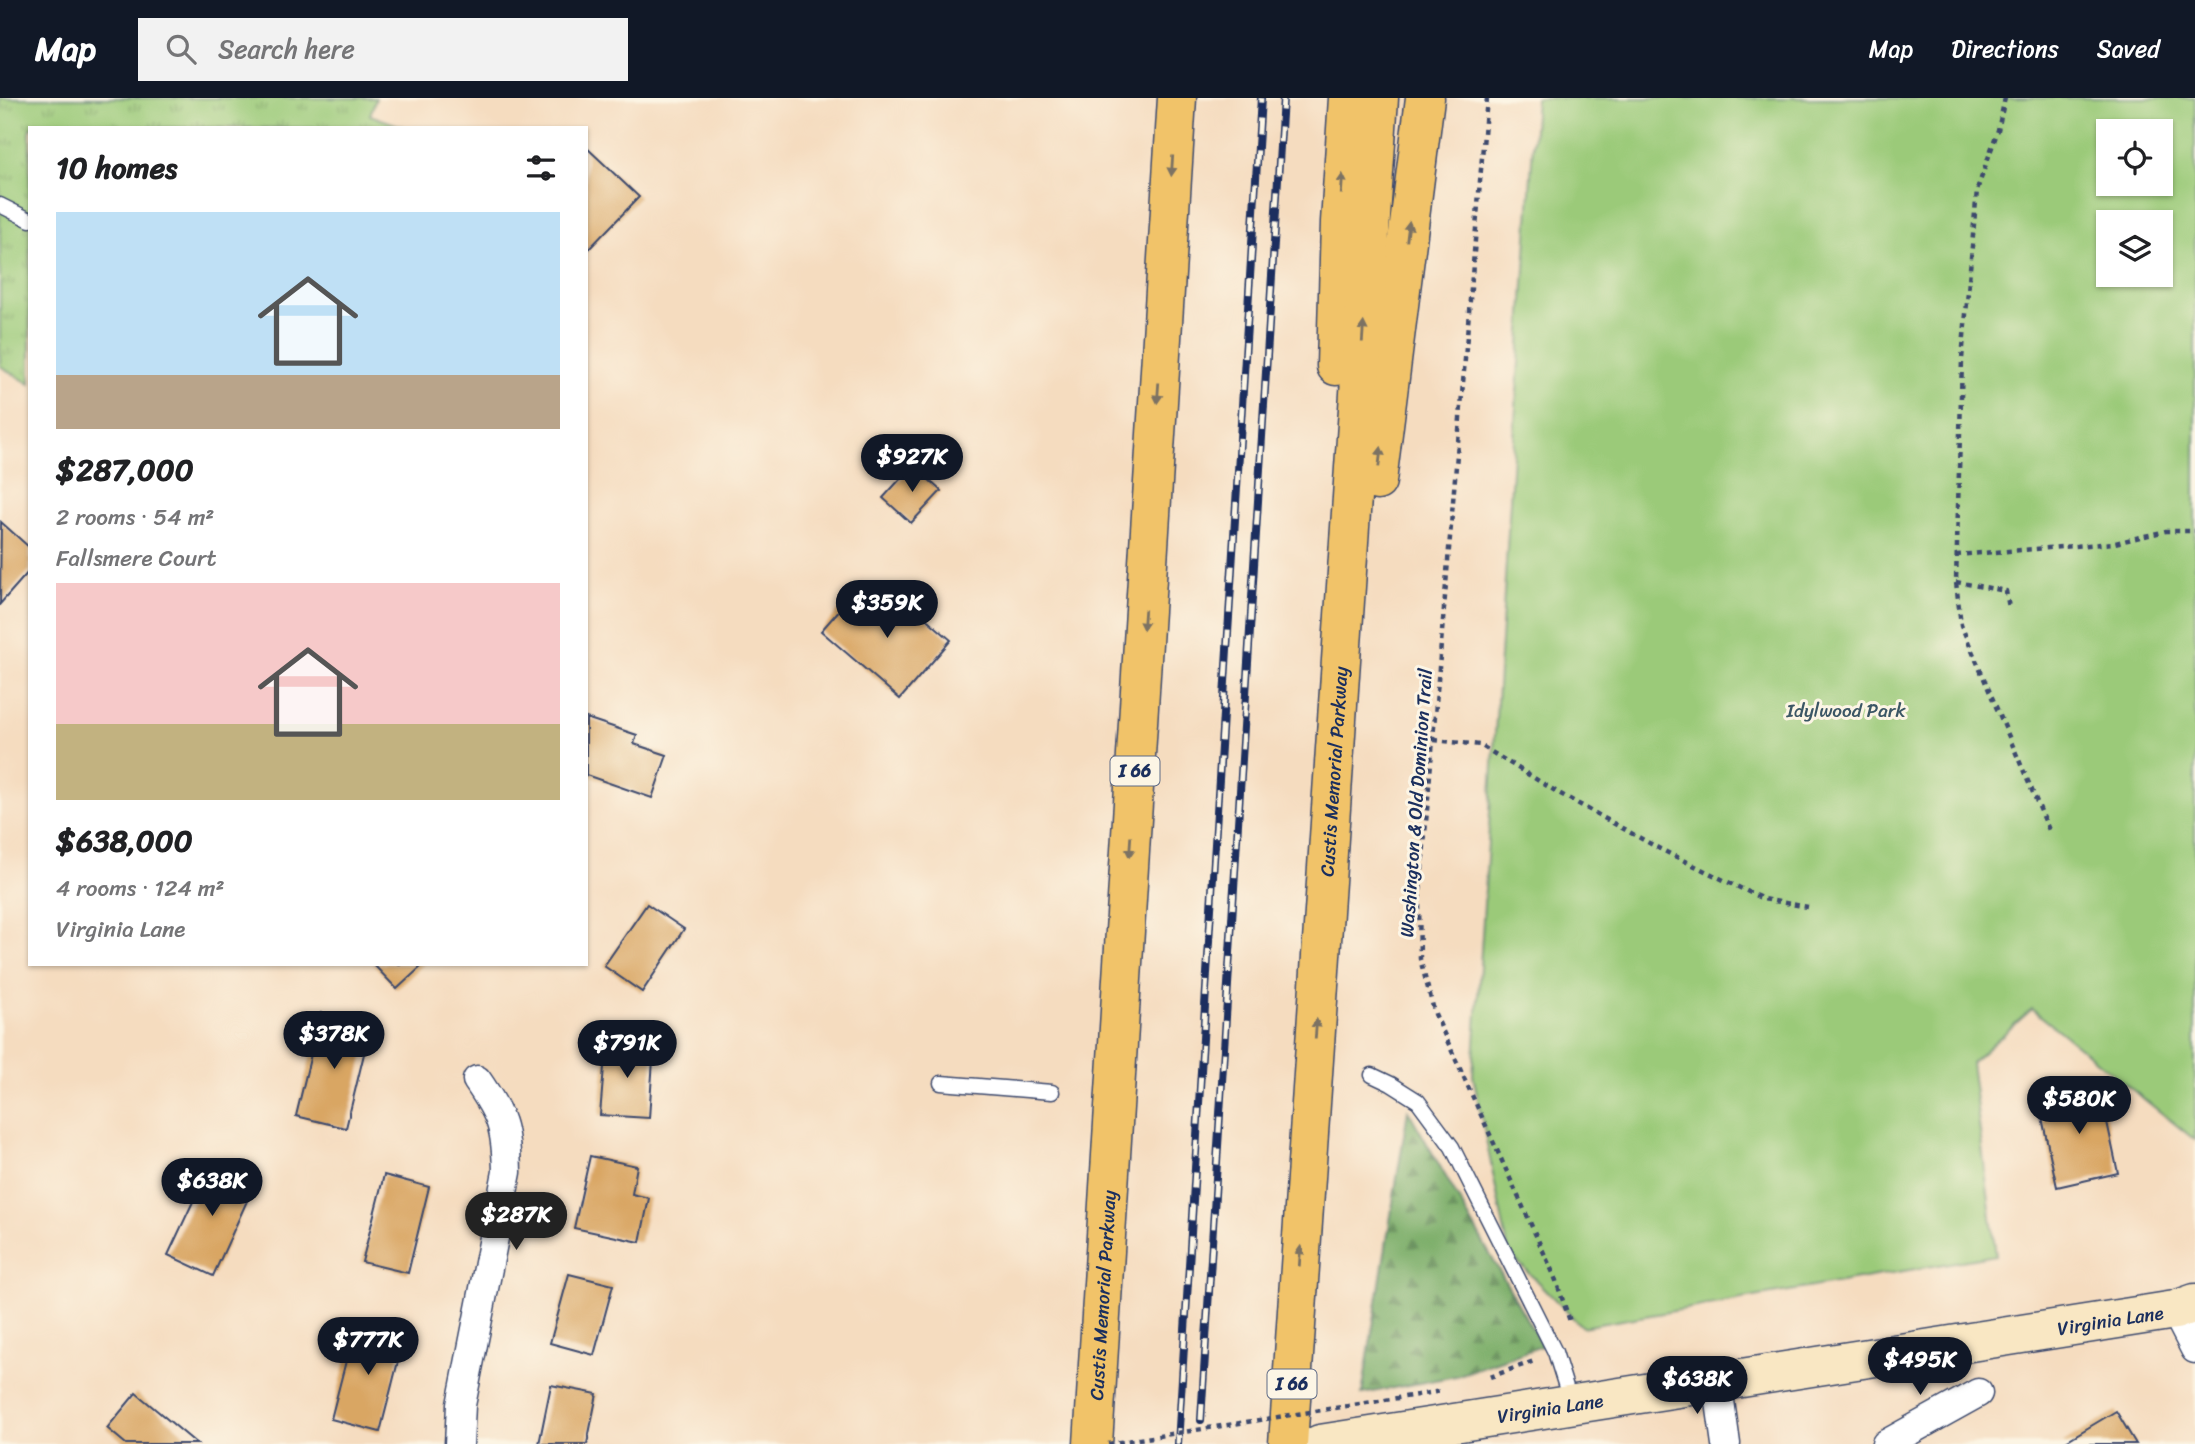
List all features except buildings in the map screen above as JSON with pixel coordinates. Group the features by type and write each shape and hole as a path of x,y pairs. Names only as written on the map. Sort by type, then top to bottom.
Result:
{"highway":[{"name":"Custis Memorial Parkway","path":"1093,1444 1177,98"},
{"path":"1325,914 1340,222 1348,98"},
{"name":"Custis Memorial Parkway","path":"1288,1444 1379,98"},
{"path":"1325,914 1425,98"}],"street":[{"path":"459,1444 461,1405 508,1171 506,1137 496,1107 477,1080"},
{"path":"2185,1306 2195,1349"},
{"name":"Virginia Lane","path":"1320,1444 1440,1409 1571,1403 2185,1306"},
{"path":"1717,1380 1726,1444"},
{"path":"1886,1444 1978,1393"}],"lane":[{"path":"0,205 28,219"},
{"path":"1372,1075 1418,1101 1452,1147 1555,1352 1571,1403"},
{"path":"941,1083 1052,1092"}],"path":[{"name":"Washington & Old Dominion Trail","path":"1487,98 1419,905 1420,959 1435,1014 1554,1275 1569,1315 1572,1330 1569,1340 1555,1352"},
{"path":"2005,98 1998,130 1977,190 1962,359 1956,582 1961,625 2049,830"},
{"path":"1956,555 1985,555 2115,543 2166,531 2195,531"},
{"path":"1956,582 2006,591 2009,608"},
{"path":"1434,740 1480,744 1557,792 1660,849 1763,899 1808,906"},
{"path":"1481,1381 1555,1352"},
{"path":"1108,1444 1440,1409"}],"green space":[{"path":"0,98 376,98 370,115 400,126 28,126 28,383 0,366"},
{"name":"Idylwood Park","path":"1536,98 2195,98 2195,1140 2032,1009 1971,1063 1996,1255 1582,1327 1509,1253 1473,1075"},
{"path":"1408,1110 1542,1346 1456,1376 1362,1394"}],"railway":[{"path":"1178,1444 1261,98"},
{"path":"1201,1420 1283,98"}]}
